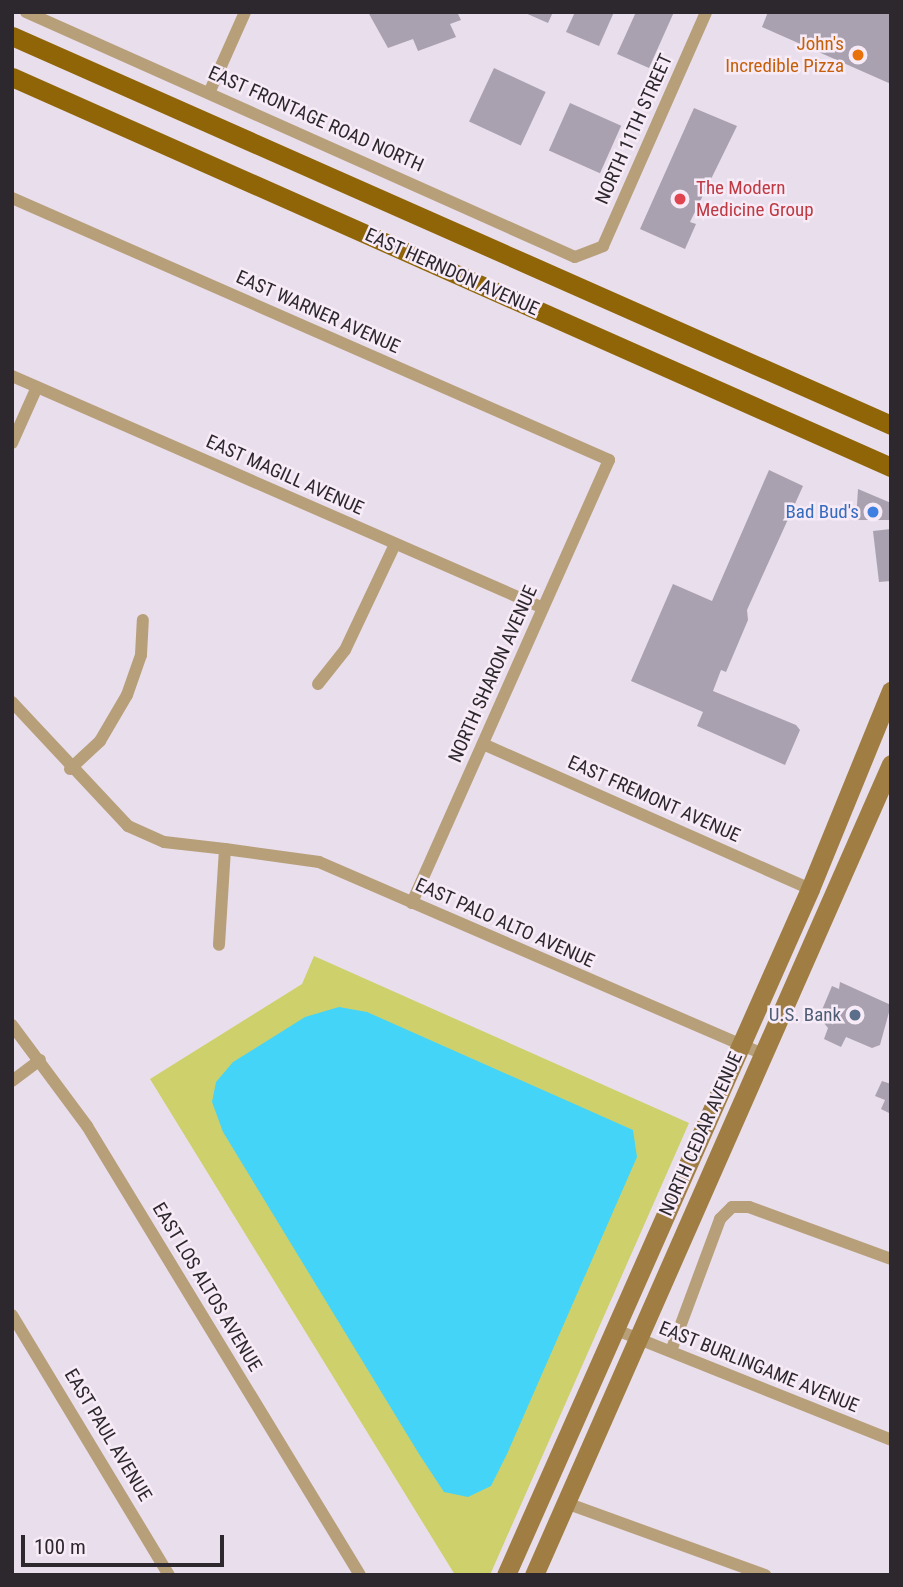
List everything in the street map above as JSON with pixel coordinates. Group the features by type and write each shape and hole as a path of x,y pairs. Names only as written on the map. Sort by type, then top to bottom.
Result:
{"main road":[{"name":"EAST HERNDON AVENUE","path":"12,36 891,425"},
{"name":"EAST HERNDON AVENUE","path":"12,77 891,467"},
{"name":"NORTH CEDAR AVENUE","path":"506,1575 810,889 891,691"},
{"path":"831,902 843,847 881,761 880,744 871,737"},
{"name":"NORTH CEDAR AVENUE","path":"534,1575 636,1339 889,772"}],"street":[{"name":"EAST FRONTAGE ROAD NORTH","path":"26,12 575,257 590,256"},
{"path":"209,93 245,12"},
{"name":"NORTH 11TH STREET","path":"590,256 603,247 706,12"},
{"name":"EAST WARNER AVENUE","path":"12,198 609,460"},
{"name":"EAST MAGILL AVENUE","path":"12,376 543,608"},
{"path":"12,443 37,387"},
{"name":"NORTH SHARON AVENUE","path":"412,903 609,460"},
{"path":"318,684 345,650 395,544"},
{"path":"71,769 100,741 127,695 141,655 143,620"},
{"name":"EAST PALO ALTO AVENUE","path":"12,702 113,814 145,836 225,849 304,857 740,1047 764,1055"},
{"name":"EAST FREMONT AVENUE","path":"483,744 810,889"},
{"path":"219,945 225,849"},
{"name":"EAST LOS ALTOS AVENUE","path":"12,1025 87,1126 360,1575"},
{"path":"12,1081 40,1060"},
{"path":"671,1352 720,1219 732,1207 749,1207 891,1259"},
{"name":"EAST PAUL AVENUE","path":"12,1316 169,1575"},
{"name":"EAST BURLINGAME AVENUE","path":"614,1329 891,1440"},
{"path":"566,1503 765,1575"}],"shaded area":[{"path":"314,956 689,1123 490,1575 455,1575 150,1079 302,984"}],"water":[{"path":"339,1007 367,1012 633,1130 637,1157 507,1454 491,1486 468,1497 444,1492 419,1454 223,1132 212,1102 216,1082 233,1062 305,1017"}],"building":[{"path":"368,12 457,12 461,20 450,24 456,37 418,51 413,39 388,48"},
{"path":"523,12 553,12 548,23"},
{"path":"575,12 614,12 599,46 566,32"},
{"path":"636,12 674,12 649,68 617,54"},
{"name":"John's Incredible Pizza","path":"768,12 891,12 891,84 762,27"},
{"path":"494,68 546,92 521,146 469,121"},
{"path":"570,103 621,126 600,173 549,151"},
{"path":"694,108 737,126 690,222 696,224 685,249 640,229"},
{"path":"769,470 803,486 747,610 748,620 726,672 721,670 713,691 796,725 800,730 785,765 697,726 703,712 631,681 673,584 712,601"},
{"name":"Bad Bud's","path":"858,489 891,503 889,520 856,520"},
{"name":"Bad Bud's","path":"891,529 891,581 879,582 873,531"},
{"name":"U.S. Bank","path":"840,982 891,1005 880,1045 872,1048 846,1037 841,1047 824,1039 828,1028 819,1017 832,986 839,989"},
{"path":"882,1081 891,1084 891,1114 881,1109 885,1100 875,1096"}],"place":[{"name":"John's Incredible Pizza","path":"858,55"},
{"name":"The Modern Medicine Group","path":"680,199"},
{"name":"Bad Bud's","path":"873,512"},
{"name":"U.S. Bank","path":"855,1015"}]}
